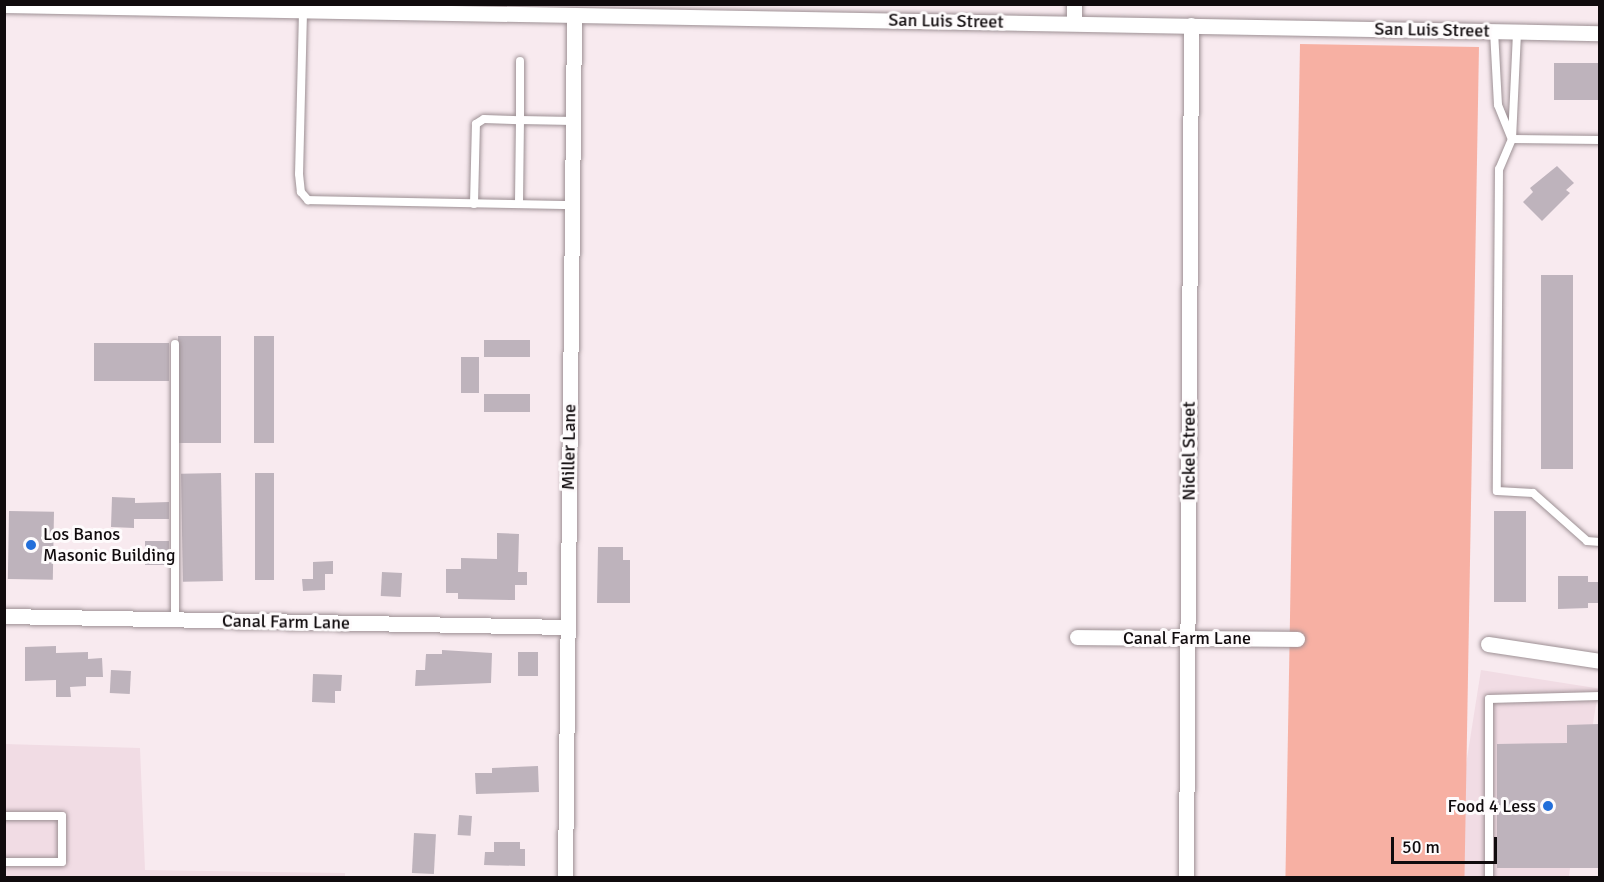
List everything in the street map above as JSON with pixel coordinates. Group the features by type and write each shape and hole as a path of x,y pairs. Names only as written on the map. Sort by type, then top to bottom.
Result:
{"street":[{"path":"1074,4 1074,23"},
{"name":"San Luis Street","path":"4,5 1599,33"},
{"name":"Miller Lane","path":"565,878 574,16"},
{"name":"Nickel Street","path":"1186,878 1191,25"},
{"name":"Canal Farm Lane","path":"4,616 567,627"},
{"name":"Canal Farm Lane","path":"1077,637 1297,639"},
{"path":"1488,644 1599,661"}],"lane":[{"path":"303,12 301,192 318,202 572,205"},
{"path":"1494,31 1497,105 1512,139"},
{"path":"1517,32 1512,139 1499,169 1497,491 1533,493 1587,541 1599,542"},
{"path":"519,204 520,61"},
{"path":"474,204 476,124 484,119 573,121"},
{"path":"1512,139 1599,140"},
{"path":"175,344 175,620"},
{"path":"1489,878 1489,699 1599,696"},
{"path":"4,816 62,816 62,862 4,862"}],"shaded area":[{"path":"1300,44 1479,47 1464,878 1285,878"},
{"path":"1481,670 1599,689 1569,878 1465,878 1448,875"},
{"path":"5,744 140,748 145,870 345,873 345,877 5,878"}],"building":[{"path":"1554,63 1599,63 1599,100 1554,100"},
{"path":"1557,166 1574,183 1566,190 1570,193 1542,221 1523,202 1533,192 1530,188"},
{"path":"1541,275 1573,275 1573,469 1541,469"},
{"path":"178,336 221,336 221,443 178,443"},
{"path":"254,336 274,336 274,443 254,443"},
{"path":"484,340 530,340 530,357 484,357"},
{"path":"94,343 169,343 169,381 94,381"},
{"path":"461,357 479,357 479,393 461,393"},
{"path":"484,394 530,394 530,412 484,412"},
{"path":"221,473 223,581 183,582 181,474"},
{"path":"255,473 274,473 274,580 255,580"},
{"path":"112,497 135,498 135,503 169,502 169,519 134,519 134,528 111,527"},
{"name":"Los Banos Masonic Building","path":"9,511 54,512 53,580 8,579"},
{"path":"1494,511 1526,511 1526,602 1494,602"},
{"path":"497,533 519,534 518,572 527,572 527,585 515,585 515,600 458,599 458,593 446,593 446,569 461,569 461,558 497,559"},
{"path":"145,541 169,541 169,565 145,565"},
{"path":"598,547 623,547 623,560 630,560 630,603 597,603"},
{"path":"333,561 333,574 325,574 325,590 303,591 302,579 313,579 313,562"},
{"path":"382,572 402,573 401,597 381,596"},
{"path":"1558,576 1588,576 1588,582 1599,582 1599,603 1588,603 1588,608 1558,609"},
{"path":"56,646 56,653 88,652 88,659 102,658 103,677 86,677 86,686 70,687 71,697 56,697 56,680 25,681 25,647"},
{"path":"442,650 492,653 491,683 415,686 416,670 425,670 426,654 442,654"},
{"path":"518,652 538,652 538,676 518,676"},
{"path":"111,670 131,671 130,694 110,693"},
{"path":"313,674 342,675 341,691 335,691 335,703 312,702"},
{"name":"Food 4 Less","path":"1599,724 1599,868 1497,868 1497,744 1567,743 1567,725"},
{"path":"538,766 539,792 476,794 475,773 492,773 492,768"},
{"path":"459,815 472,816 471,836 458,835"},
{"path":"414,833 436,834 434,874 412,873"},
{"path":"494,842 520,842 520,849 525,849 525,866 484,865 485,852 494,852"}],"place":[{"name":"Los Banos Masonic Building","path":"31,545"},
{"name":"Food 4 Less","path":"1548,806"}]}
